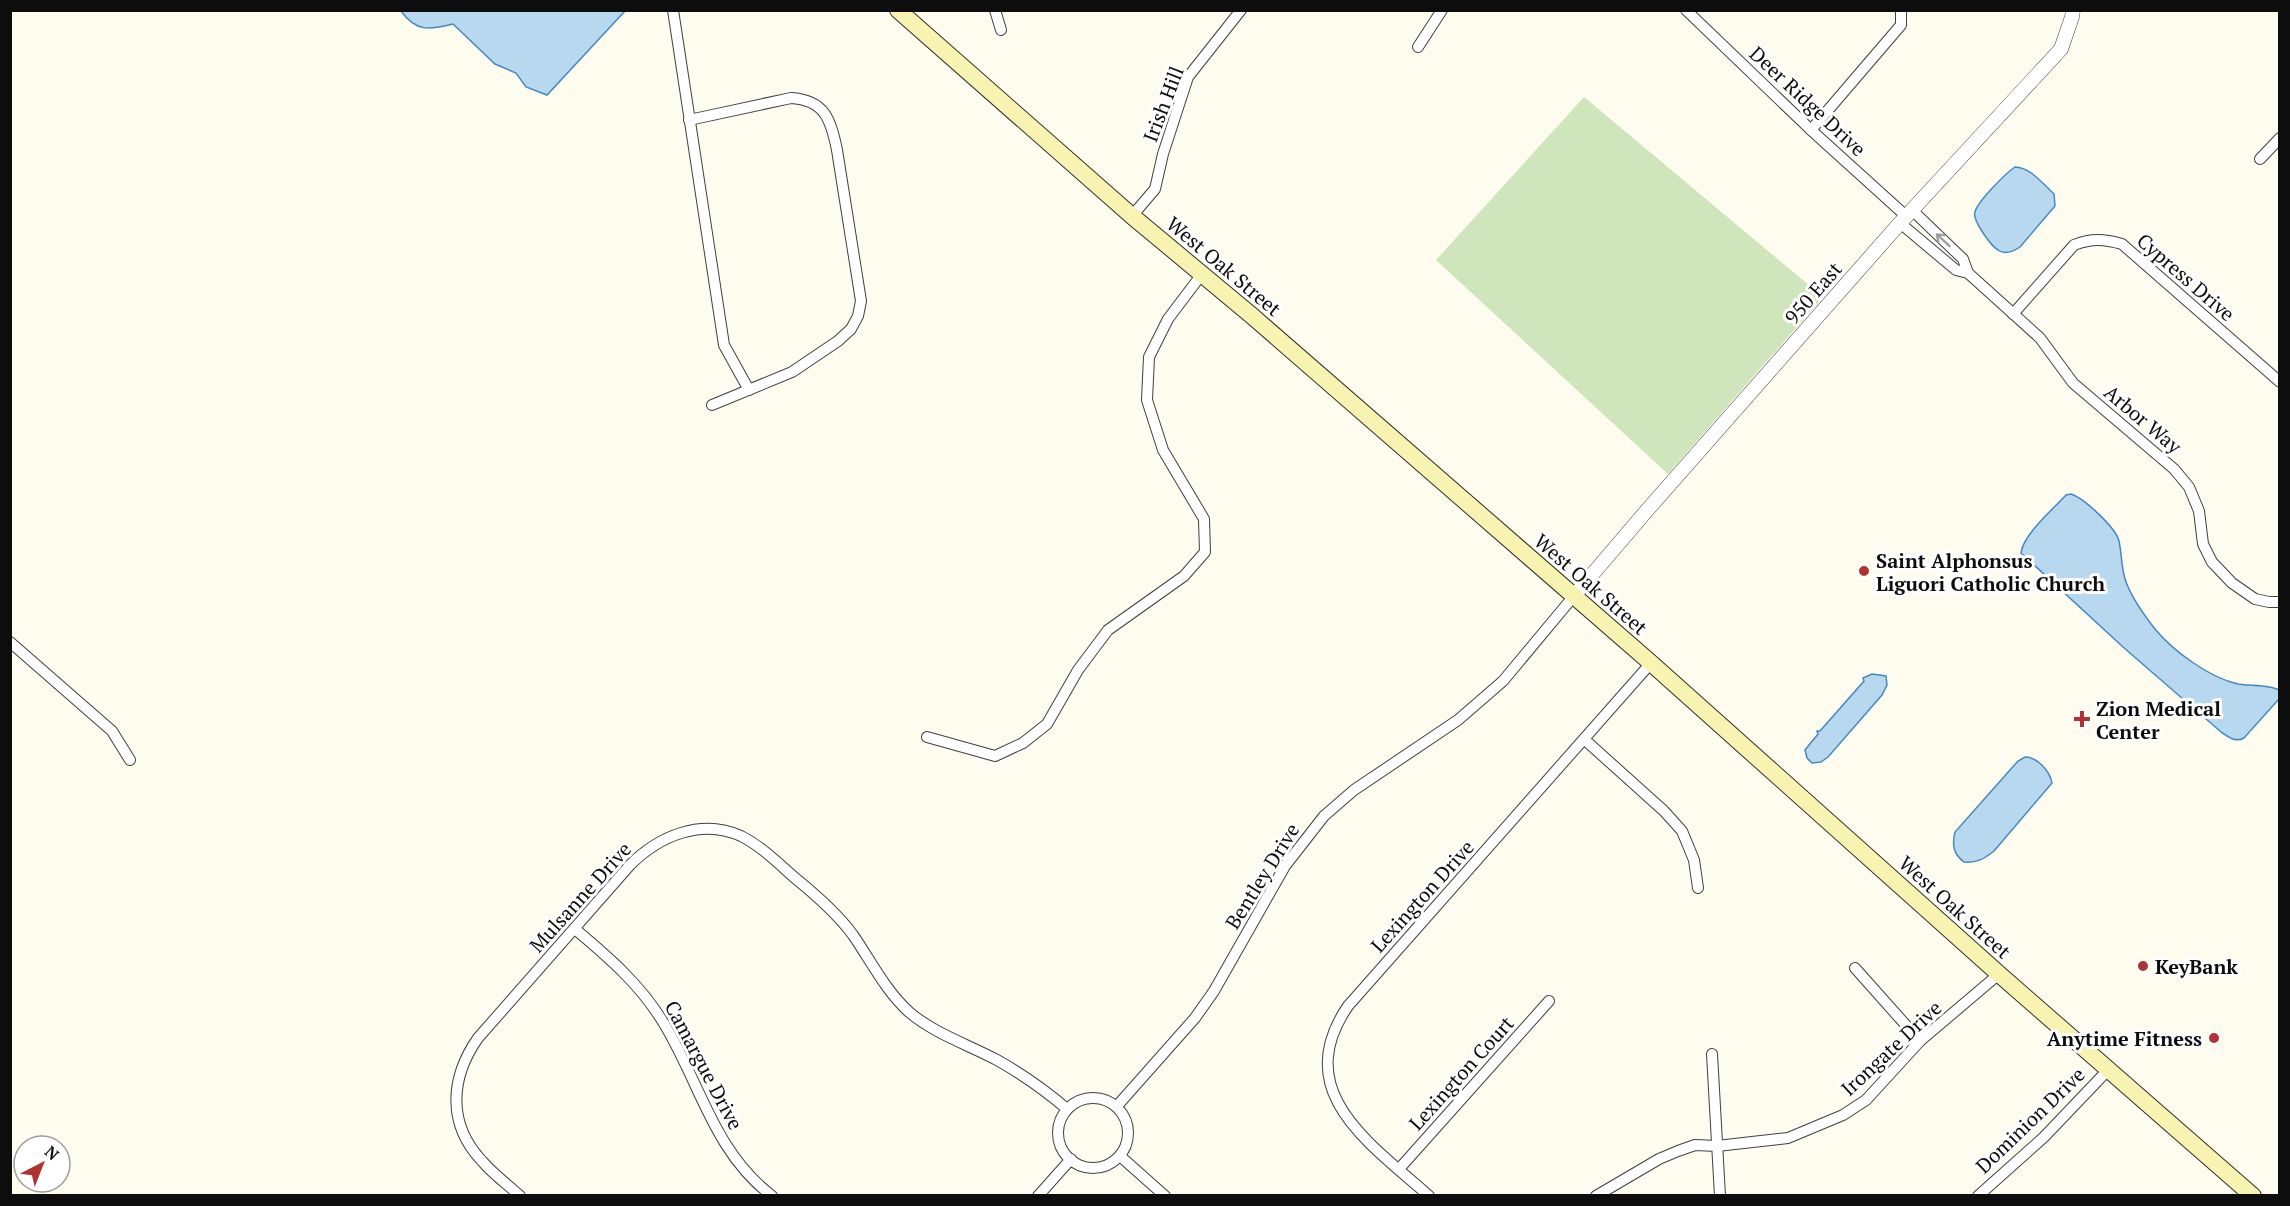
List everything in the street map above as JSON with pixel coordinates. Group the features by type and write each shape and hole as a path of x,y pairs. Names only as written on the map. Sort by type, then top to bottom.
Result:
{"main road":[{"name":"West Oak Street","path":"898,10 1132,216 1203,274 1651,663 1999,974 2253,1196"}],"street":[{"path":"673,10 724,345 749,390"},
{"path":"995,10 1000,30"},
{"name":"Irish Hill","path":"1132,216 1155,189 1163,153 1188,77 1241,10"},
{"path":"1418,47 1442,10"},
{"name":"Deer Ridge Drive","path":"1686,10 1811,130 1906,216"},
{"path":"1811,130 1900,25 1901,10"},
{"name":"950 East","path":"1573,597 1906,216 2061,49 2073,10"},
{"path":"689,120 791,98 804,99 816,105 827,115 833,128 861,301 858,316 851,328 820,353 792,372 712,405"},
{"path":"2260,159 2280,138"},
{"name":"Arbor Way","path":"1906,216 1964,259 1968,273"},
{"name":"Arbor Way","path":"1906,216 1956,270 1968,273 2040,338 2073,383 2174,469 2189,487 2199,511 2203,544 2212,562 2232,583 2255,598 2274,602"},
{"name":"Cypress Drive","path":"2013,314 2074,245 2086,240 2104,239 2122,244 2280,382"},
{"path":"927,737 995,756 1023,743 1047,724 1078,670 1108,630 1184,576 1205,552 1204,519 1163,450 1147,400 1149,357 1168,319 1203,274"},
{"name":"Bentley Drive","path":"1117,1106 1195,1018 1214,991 1285,866 1324,816 1354,790 1458,720 1503,681 1573,597"},
{"path":"10,642 112,731 130,760"},
{"name":"Lexington Drive","path":"1399,1169 1357,1131 1337,1104 1328,1063 1330,1041 1337,1022 1355,998 1651,663"},
{"path":"1585,740 1664,811 1682,831 1694,860 1698,888"},
{"name":"Mulsanne Drive","path":"520,1196 481,1161 469,1144 457,1113 458,1079 470,1050 630,865 657,842 686,831 727,831 742,837 766,853 821,900 853,935 890,991 921,1021 1023,1075 1067,1109"},
{"name":"Camargue Drive","path":"575,929 622,969 645,995 672,1037 729,1152 756,1184 772,1196"},
{"path":"1855,968 1920,1041"},
{"name":"Irongate Drive","path":"1596,1196 1659,1159 1695,1145 1717,1146 1788,1138 1843,1115 1866,1100 1920,1041 1999,974"},
{"name":"Lexington Court","path":"1399,1169 1549,1001"},
{"path":"1712,1054 1720,1196"},
{"name":"Dominion Drive","path":"1977,1196 2044,1137 2108,1070"},
{"path":"1092,1097 1101,1098 1117,1106 1126,1119 1128,1128 1125,1148 1119,1156 1107,1166 1096,1168 1087,1167 1071,1159 1062,1149 1058,1131 1059,1123 1067,1109 1076,1102 1092,1097"},
{"path":"1119,1156 1165,1196"},
{"path":"1038,1196 1071,1159"},
{"path":"1399,1169 1429,1196"}],"green space":[{"path":"1584,97 1823,297 1668,474 1436,260"}],"water":[{"path":"401,11 625,11 547,95 526,87 516,73 495,64 453,24 424,28 412,23"},
{"path":"2015,167 2026,170 2041,181 2054,194 2055,206 2020,247 2004,252 1995,248 1987,238 1976,221 1975,212 1986,195"},
{"path":"2071,494 2084,501 2099,514 2117,535 2126,582 2155,629 2172,646 2204,670 2227,681 2279,690 2279,699 2244,738 2235,740 2221,732 2123,647 2021,553 2027,538 2039,522 2066,495"},
{"path":"1872,674 1886,676 1887,685 1882,695 1828,757 1821,762 1812,763 1807,758 1805,750 1818,734 1817,731 1820,731 1864,681 1863,678"},
{"path":"2025,757 2034,759 2042,766 2049,774 2052,783 1994,851 1980,860 1964,862 1954,848 1955,832 2018,761"}],"place":[{"name":"Saint Alphonsus Liguori Catholic Church","path":"1864,571"},
{"name":"Zion Medical Center","path":"2082,719"},
{"name":"KeyBank","path":"2143,966"},
{"name":"Anytime Fitness","path":"2214,1038"}]}
